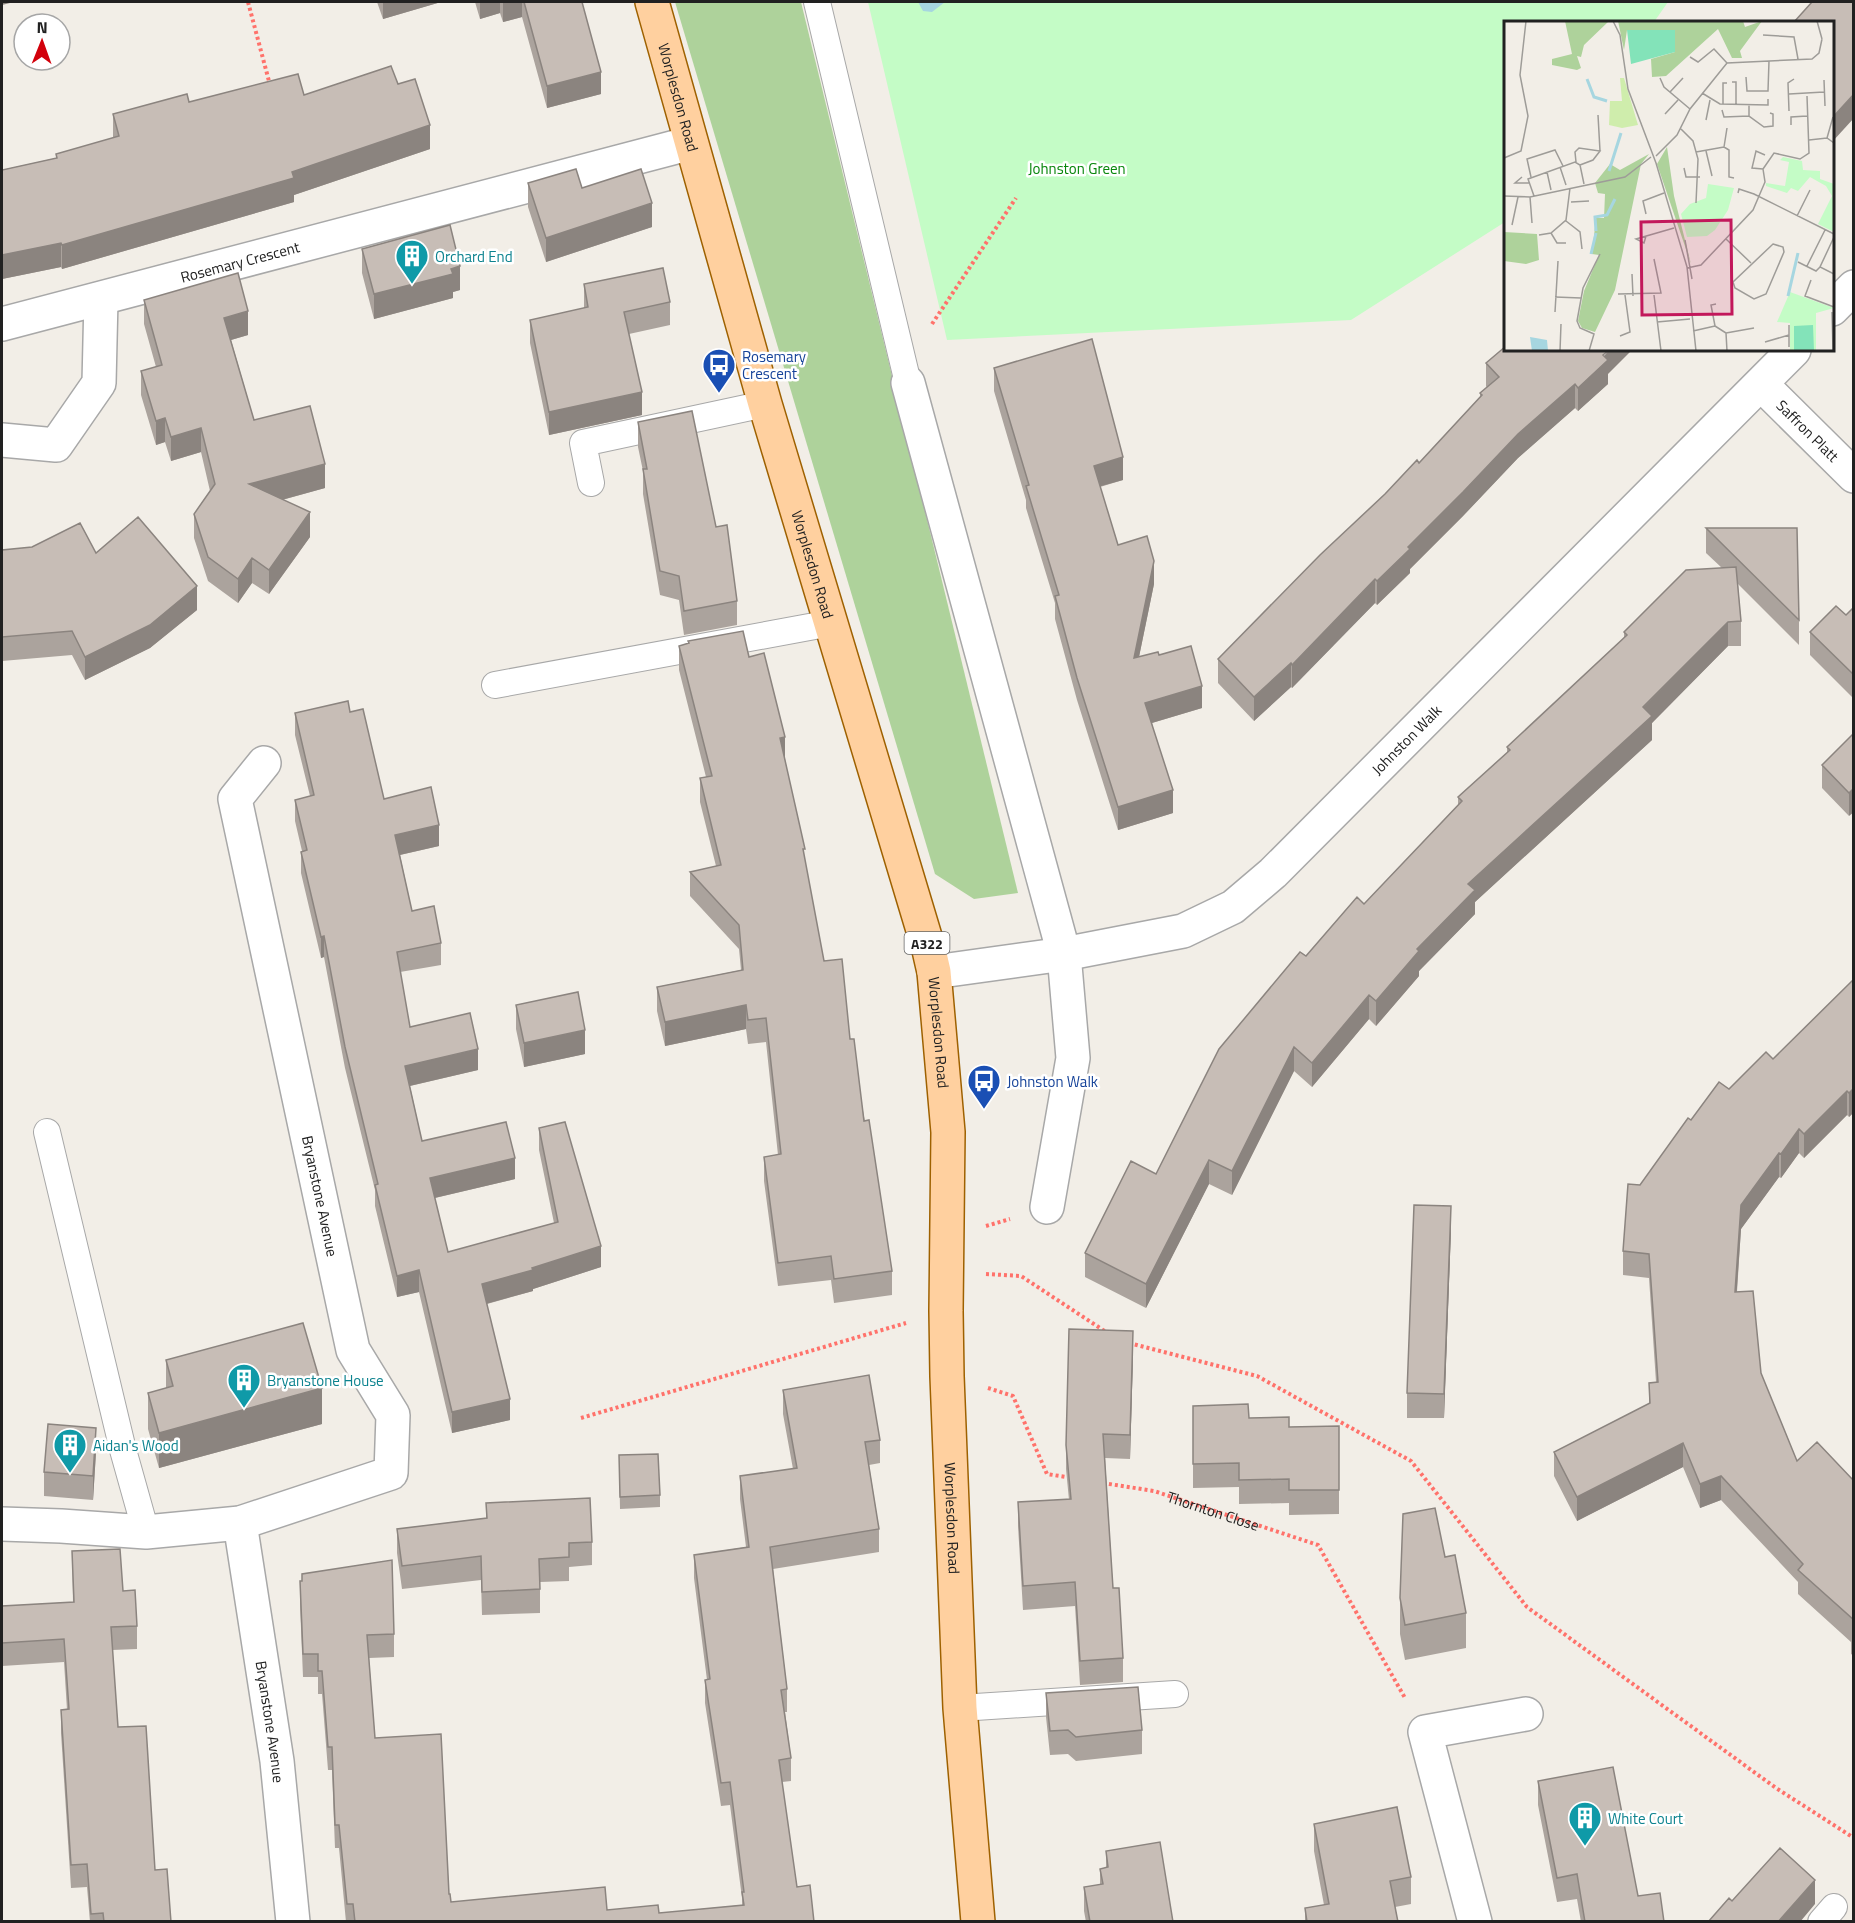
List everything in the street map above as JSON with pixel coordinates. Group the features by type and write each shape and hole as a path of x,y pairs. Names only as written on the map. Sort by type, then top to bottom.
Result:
{"main road":[{"name":"Worplesdon Road","path":"652,2 765,404 934,972 948,1132 947,1376 960,1708 978,1922"}],"street":[{"name":"Rosemary Crescent","path":"2,324 691,143"},
{"path":"1834,308 1854,287"},
{"path":"2,440 56,445 99,383 101,299"},
{"name":"Johnston Walk","path":"934,972 1064,954 1183,931 1233,907 1282,864 1793,351"},
{"path":"906,375 1064,954 1073,1058 1047,1207"},
{"name":"Saffron Platt","path":"1761,384 1854,476"},
{"name":"Bryanstone Avenue","path":"2,1524 146,1532 240,1523 391,1473 393,1415 353,1350 235,799 264,764"},
{"name":"Bryanstone Avenue","path":"240,1523 277,1761 293,1922"},
{"path":"1475,1922 1425,1732 1526,1714"}],"lane":[{"path":"817,2 906,375"},
{"path":"591,483 583,443 765,404"},
{"path":"495,685 831,623"},
{"path":"47,1132 123,1450 146,1532"},
{"path":"960,1708 1175,1694"}],"path":[{"path":"248,2 272,93"},
{"path":"906,375 1016,198"},
{"path":"984,1227 1047,1207"},
{"path":"947,1272 1021,1276 1107,1333"},
{"path":"581,1418 946,1311"},
{"path":"1127,1342 1257,1376 1410,1461 1527,1607 1776,1788 1854,1839"},
{"path":"947,1376 1013,1396 1047,1474 1079,1479"},
{"name":"Thornton Close","path":"1101,1483 1154,1491 1318,1545 1425,1732"}],"green space":[{"path":"675,2 801,2 1018,893 974,899 935,874"},
{"name":"Johnston Green","path":"868,2 1668,2 1655,21 1504,21 1504,223 1351,320 947,340"}],"water":[{"path":"918,2 945,2 932,12 923,11"}],"building":[{"path":"524,2 582,2 601,72 547,86"},
{"path":"1812,2 1854,2 1854,94 1834,116 1834,21 1795,21"},
{"path":"391,66 398,84 415,79 430,125 292,172 294,178 62,245 61,243 2,255 2,170 57,158 56,154 119,136 113,114 187,94 189,102 298,74 304,95"},
{"path":"576,169 582,188 641,169 652,203 546,238 528,183"},
{"path":"450,225 460,266 451,269 453,274 374,294 362,249"},
{"path":"663,268 670,302 624,312 642,392 549,412 530,320 588,307 584,284"},
{"path":"238,273 248,311 224,318 254,420 310,406 325,464 249,484 310,512 269,570 252,558 238,579 208,557 194,514 215,484 201,428 171,437 165,418 156,421 141,371 162,365 144,300"},
{"path":"1092,339 1123,457 1094,466 1118,545 1147,536 1154,561 1134,658 1158,652 1159,655 1191,646 1202,686 1145,703 1173,790 1118,807 1077,678 1055,596 1059,595 994,368"},
{"path":"1504,348 1504,351 1608,351 1603,355 1608,360 1578,388 1575,384 1518,434 1408,547 1410,549 1377,581 1375,579 1292,665 1291,663 1254,697 1218,659 1417,460 1419,463 1482,395 1480,393 1499,377 1486,363"},
{"path":"692,411 716,527 727,525 737,601 684,611 679,576 660,571 643,469 647,469 638,422"},
{"path":"138,517 197,586 150,625 85,657 72,631 2,637 2,550 32,547 80,523 96,553"},
{"path":"1706,528 1797,528 1799,620"},
{"path":"1736,567 1741,621 1728,622 1643,707 1652,716 1468,884 1475,890 1417,949 1419,951 1376,1001 1369,995 1312,1063 1294,1047 1232,1171 1209,1160 1146,1284 1085,1253 1131,1161 1156,1174 1219,1049 1300,952 1306,956 1357,897 1364,904 1462,801 1458,797 1510,750 1507,747 1627,635 1624,632 1686,570"},
{"path":"1836,606 1846,615 1854,607 1854,675 1810,632"},
{"path":"743,631 749,657 764,653 785,737 780,738 805,849 803,849 824,961 842,959 850,1039 854,1039 864,1121 869,1120 892,1271 834,1279 831,1256 778,1263 764,1157 781,1154 766,1018 748,1020 746,1005 665,1022 657,987 743,970 739,925 690,872 721,865 700,778 712,776 679,646 689,643 688,641"},
{"path":"348,701 350,712 363,709 384,799 431,787 439,825 395,835 412,911 434,906 441,943 397,952 410,1027 470,1013 478,1049 405,1066 422,1141 506,1122 515,1158 430,1178 448,1252 558,1222 539,1128 565,1122 601,1246 532,1268 533,1270 482,1284 510,1399 452,1412 419,1270 397,1276 375,1185 378,1184 345,1047 324,936 321,937 301,852 307,850 295,800 314,795 295,713"},
{"path":"1854,733 1854,788 1849,793 1822,765"},
{"path":"1854,979 1854,1088 1849,1093 1847,1091 1804,1134 1799,1129 1741,1205 1735,1292 1753,1291 1761,1373 1797,1461 1817,1442 1854,1481 1854,1620 1798,1570 1803,1564 1721,1476 1700,1484 1683,1443 1577,1497 1554,1452 1650,1403 1649,1383 1658,1382 1649,1254 1623,1251 1628,1184 1640,1185 1688,1118 1691,1120 1719,1082 1729,1089 1766,1052 1773,1059"},
{"path":"578,992 585,1030 524,1043 516,1005"},
{"path":"1414,1205 1451,1206 1444,1394 1407,1393"},
{"path":"303,1323 322,1388 159,1433 148,1393 173,1386 166,1360"},
{"path":"1069,1329 1133,1331 1130,1435 1103,1434 1113,1588 1119,1588 1123,1658 1080,1661 1075,1582 1023,1586 1018,1502 1071,1499 1066,1445"},
{"path":"869,1375 880,1440 865,1442 879,1529 770,1547 787,1689 781,1690 791,1758 779,1760 797,1887 810,1885 814,1922 355,1922 353,1904 347,1904 339,1825 335,1825 332,1747 328,1747 322,1671 318,1671 318,1654 303,1654 300,1581 302,1581 302,1574 392,1560 394,1634 367,1635 375,1738 441,1734 451,1902 605,1887 607,1910 658,1905 659,1913 744,1905 730,1782 721,1783 705,1680 710,1679 694,1555 749,1547 740,1476 797,1468 783,1390"},
{"path":"1248,1404 1249,1418 1289,1417 1289,1427 1339,1426 1339,1490 1289,1490 1289,1479 1239,1480 1239,1463 1193,1464 1193,1406"},
{"path":"48,1424 96,1428 93,1476 44,1472"},
{"path":"658,1454 660,1495 620,1497 619,1455"},
{"path":"590,1498 592,1542 569,1543 569,1557 539,1559 540,1589 482,1592 481,1556 402,1566 397,1529 487,1518 486,1503"},
{"path":"1435,1508 1445,1557 1455,1555 1466,1613 1405,1625 1400,1598 1403,1514"},
{"path":"120,1549 123,1591 135,1590 137,1626 111,1627 118,1727 146,1726 155,1870 167,1869 171,1922 104,1922 103,1913 91,1914 87,1864 71,1865 61,1710 69,1709 64,1639 2,1643 2,1606 74,1602 72,1551"},
{"path":"1138,1687 1142,1730 1076,1737 1068,1730 1050,1731 1046,1693"},
{"path":"1613,1767 1638,1896 1660,1893 1664,1922 1585,1922 1577,1874 1557,1878 1538,1781"},
{"path":"1397,1807 1411,1877 1390,1881 1398,1922 1307,1922 1305,1908 1329,1904 1314,1824"},
{"path":"1160,1842 1173,1922 1090,1922 1084,1887 1103,1884 1100,1869 1108,1867 1106,1851"},
{"path":"1780,1848 1815,1880 1778,1922 1708,1922 1729,1898 1732,1901"}],"place":[{"name":"Orchard End","path":"412,285"},
{"name":"Rosemary Crescent","path":"719,394"},
{"name":"Johnston Walk","path":"984,1110"},
{"name":"Bryanstone House","path":"244,1409"},
{"name":"Aidan's Wood","path":"70,1474"},
{"name":"White Court","path":"1585,1847"}]}
